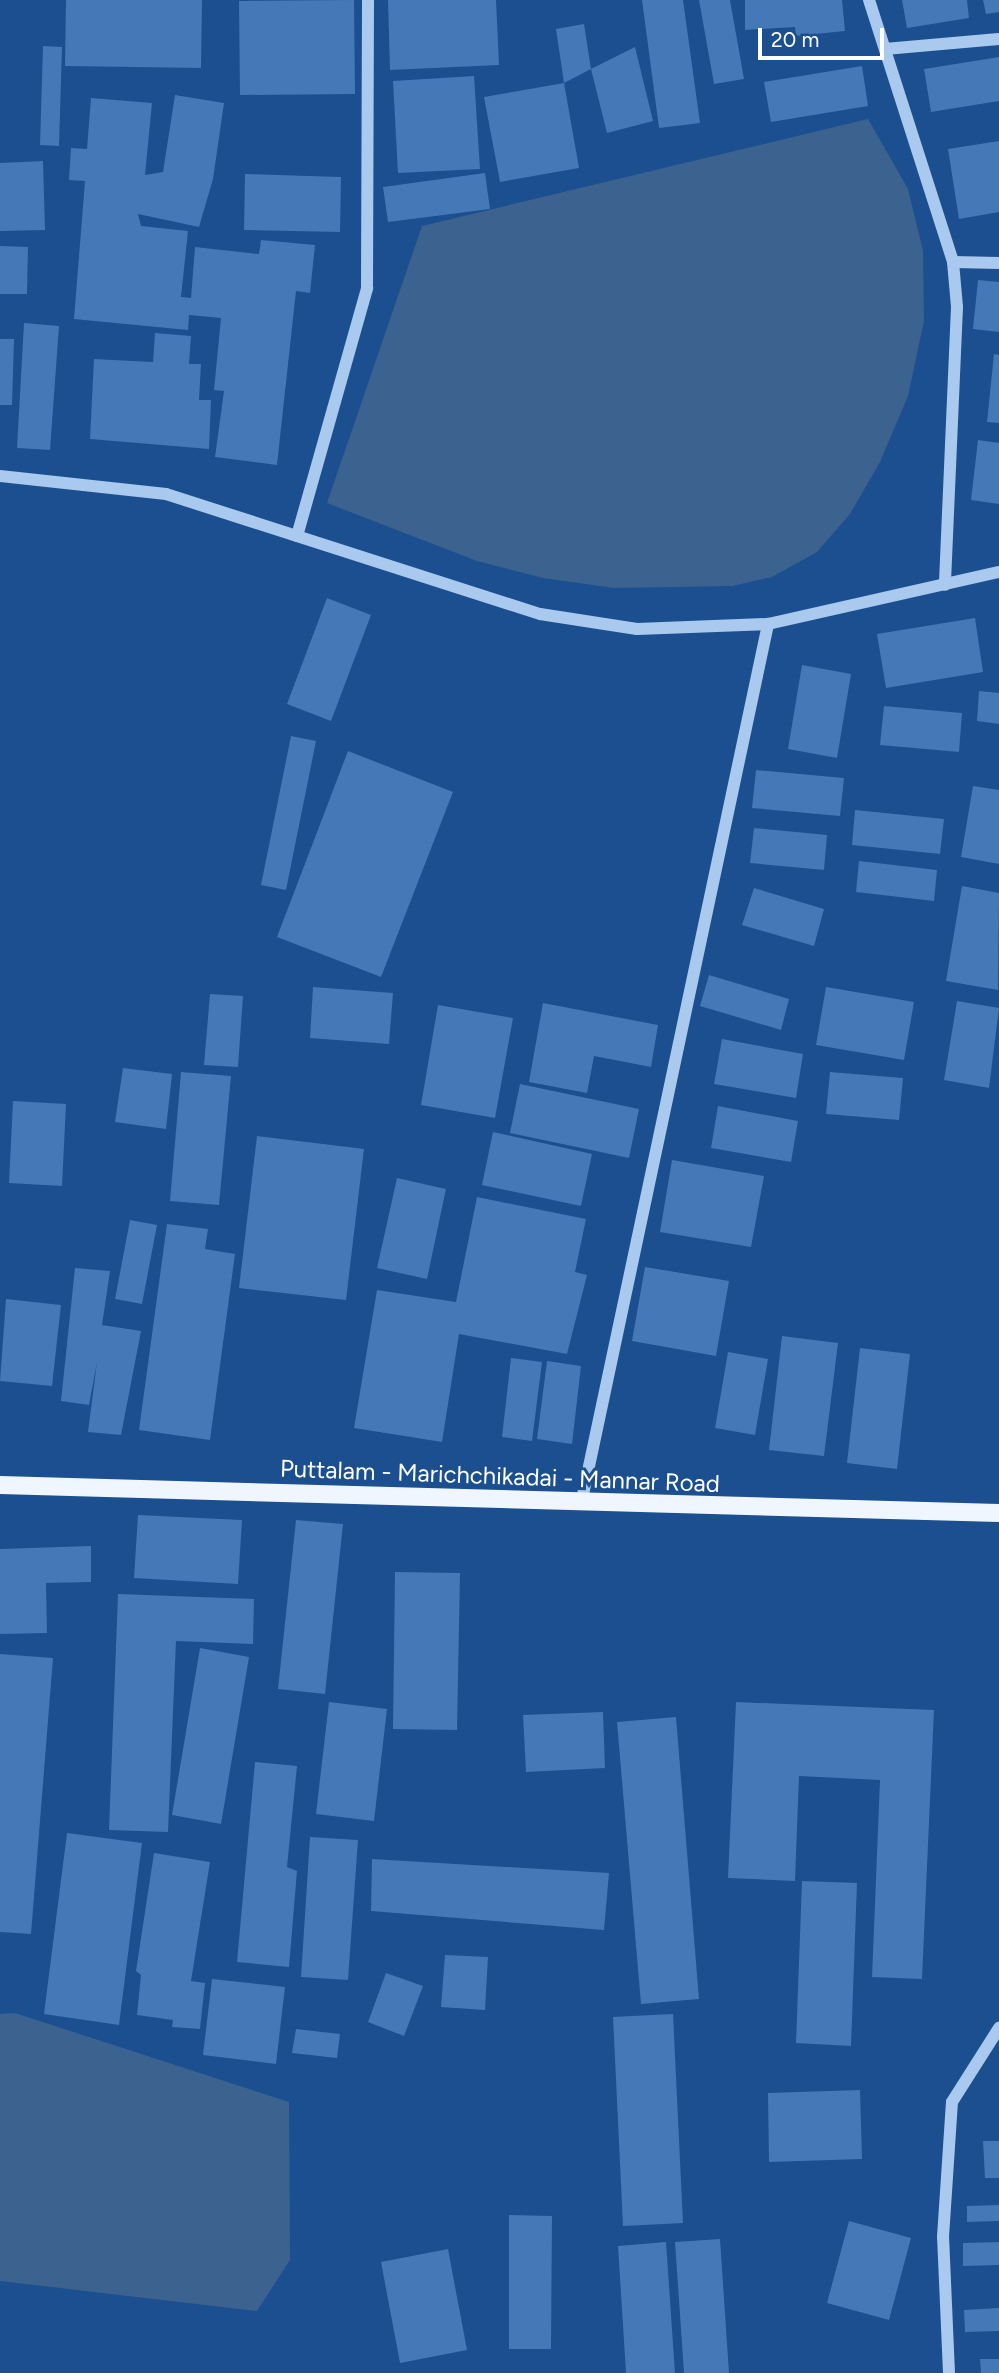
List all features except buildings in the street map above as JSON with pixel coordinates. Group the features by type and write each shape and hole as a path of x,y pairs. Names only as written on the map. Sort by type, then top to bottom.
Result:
{"main road":[{"name":"Puttalam - Marichchikadai - Mannar Road","path":"0,1485 581,1504 999,1513"}],"street":[{"path":"297,536 367,288 368,0"},
{"path":"869,0 953,262 957,307 945,584"},
{"path":"885,48 999,39"},
{"path":"953,262 999,263"},
{"path":"0,476 166,494 540,614 638,629 768,624 999,572"},
{"path":"581,1504 768,624"},
{"path":"949,2373 943,2237 951,2102 999,2028"}],"water":[{"path":"868,119 908,189 923,251 924,321 908,396 880,462 850,514 817,552 772,577 732,586 614,588 543,578 477,561 327,503 422,226"},
{"path":"15,2013 289,2102 290,2260 257,2311 0,2281 0,2014"}]}
